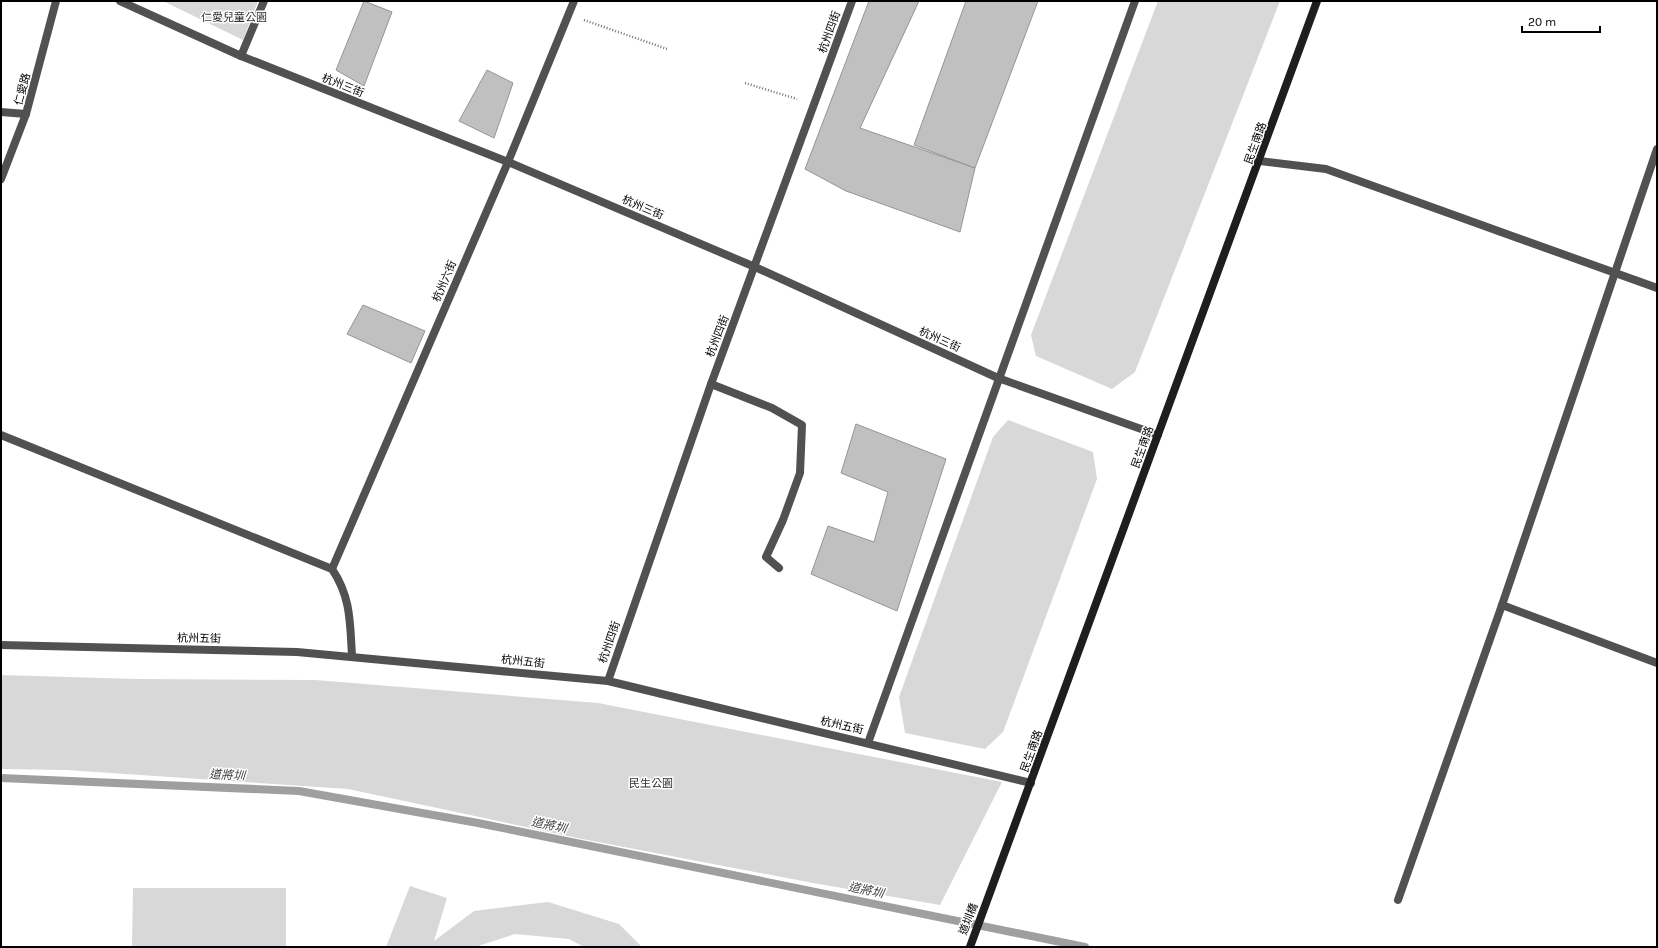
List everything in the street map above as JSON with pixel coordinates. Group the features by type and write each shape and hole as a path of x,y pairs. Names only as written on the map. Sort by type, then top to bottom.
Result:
{"main road":[{"name":"民生南路","path":"987,900 1260,161 1317,1"},
{"name":"道圳橋","path":"970,947 987,900"}],"street":[{"name":"仁愛路","path":"1,179 26,114 56,1"},
{"name":"杭州三街","path":"120,1 241,56 508,162 755,267 998,378 1158,435"},
{"path":"241,56 264,1"},
{"name":"杭州六街","path":"332,569 508,162 574,1"},
{"name":"杭州四街","path":"608,681 711,384 852,1"},
{"path":"868,743 998,378 1135,1"},
{"path":"1,112 26,114"},
{"path":"1398,900 1502,605 1657,149"},
{"path":"1260,161 1326,169 1657,288"},
{"path":"711,384 772,408 802,425 800,473 783,520 766,557 779,568"},
{"path":"1,435 332,569 342,583 349,610 352,656"},
{"path":"1502,605 1657,663"},
{"name":"杭州五街","path":"1,645 297,652 608,681 1031,783"}],"path":[{"path":"568,14 667,49"},
{"path":"745,83 814,105"}],"green space":[{"name":"仁愛兒童公園","path":"163,1 258,1 243,40"},
{"path":"1158,1 1280,1 1135,372 1112,389 1036,356 1031,335"},
{"path":"1008,420 1093,452 1097,479 1003,732 985,749 905,733 899,697 993,437"},
{"name":"民生公園","path":"1,675 136,679 315,680 598,703 1002,782 940,905 813,883 582,839 348,789 66,770 1,769"},
{"path":"410,886 447,898 434,941 474,911 548,902 619,924 642,947 584,947 569,939 515,934 475,947 386,947"},
{"path":"133,888 286,888 286,947 132,947"}],"building":[{"path":"364,1 392,12 364,86 336,70"},
{"path":"869,1 919,1 860,128 975,168 960,232 846,191 805,169"},
{"path":"966,1 1038,1 975,168 914,145"},
{"path":"487,70 513,83 494,138 459,121"},
{"path":"363,305 425,331 411,363 347,334"},
{"path":"856,424 946,459 897,611 811,574 828,526 874,542 888,492 841,473"}],"waterway":[{"name":"道將圳","path":"1,778 299,791 478,823 1085,947"}]}
